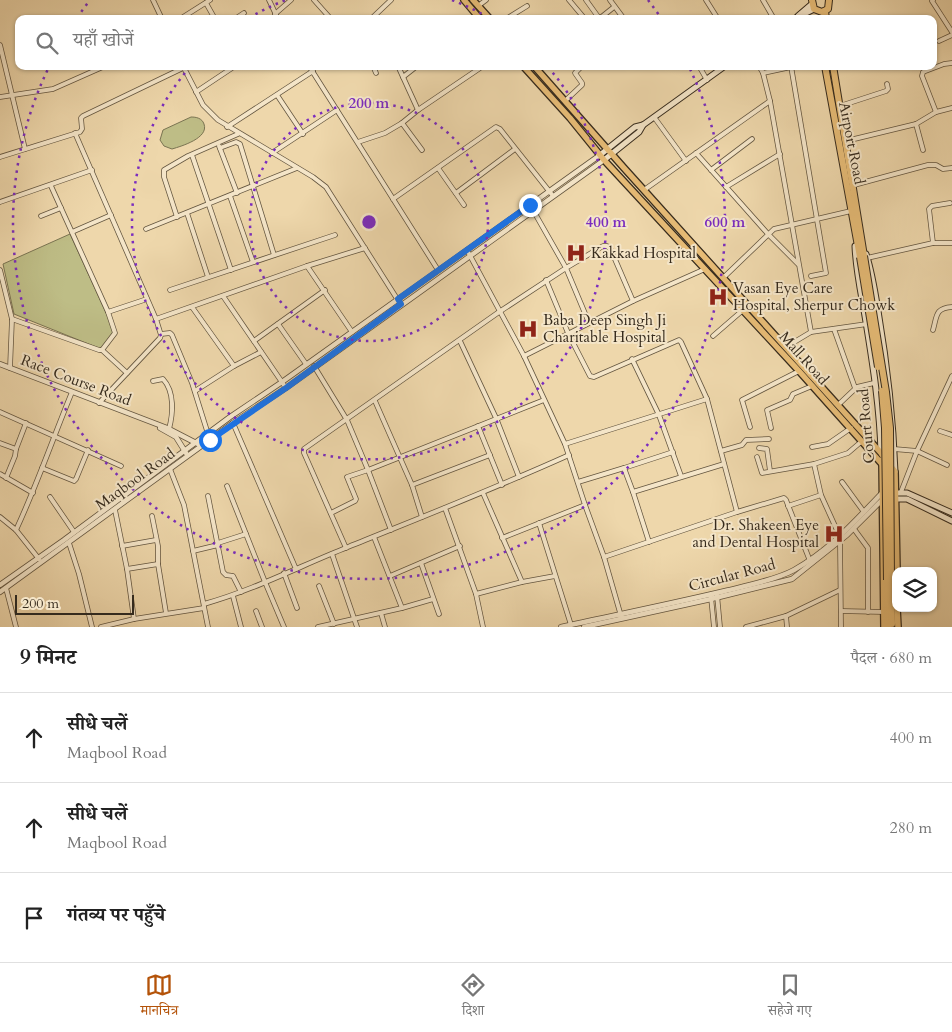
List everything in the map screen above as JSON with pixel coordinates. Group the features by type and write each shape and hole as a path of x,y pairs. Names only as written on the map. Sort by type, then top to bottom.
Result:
{"highway":[{"path":"813,5 818,12 825,11 830,6 830,1"},
{"path":"825,11 826,15"},
{"name":"Airport Road","path":"826,70 855,225 864,257"},
{"path":"834,70 854,185 890,428 889,580 886,627"},
{"path":"889,580 892,627"}],"main road":[{"path":"464,0 477,15"},
{"path":"473,0 486,15"},
{"path":"800,15 813,5"},
{"name":"Mall Road","path":"527,70 602,157 882,464"},
{"name":"Mall Road","path":"541,70 612,155 881,453 895,472"},
{"path":"602,157 607,149 634,127 643,125 720,70"},
{"path":"602,157 612,155 639,132 643,125"},
{"name":"Court Road","path":"855,225 856,262 880,424 884,612 886,627"},
{"name":"Court Road","path":"864,257 880,325 891,397 897,494 897,567"},
{"path":"882,493 915,496 952,513"},
{"path":"882,500 897,494 952,521"},
{"path":"897,612 898,627"}],"street":[{"path":"153,0 160,15"},
{"path":"269,0 275,14 291,0"},
{"path":"314,0 327,15"},
{"path":"374,15 391,0"},
{"path":"478,6 486,0"},
{"path":"569,0 582,15"},
{"path":"586,0 597,15"},
{"path":"610,0 621,15"},
{"path":"706,0 714,15"},
{"path":"763,0 772,15"},
{"path":"932,0 952,34 939,41"},
{"path":"186,15 208,1 213,15"},
{"path":"512,15 527,6"},
{"path":"603,15 614,7"},
{"path":"0,45 1,57 25,149"},
{"path":"937,67 952,63"},
{"path":"0,98 53,89 96,70"},
{"path":"0,157 75,133 81,130 81,118 83,116 177,70"},
{"path":"185,70 209,113 238,134 298,168 326,187 401,304"},
{"path":"196,92 229,70"},
{"path":"400,70 418,110"},
{"path":"403,77 412,70"},
{"path":"358,142 385,133 402,123 477,70"},
{"path":"565,101 582,85 575,73 578,70"},
{"path":"701,70 706,80"},
{"path":"761,70 770,101 811,332"},
{"path":"763,73 775,70"},
{"path":"792,70 826,273 811,276"},
{"path":"928,70 923,72 922,76 936,112"},
{"path":"227,127 313,72 438,270"},
{"path":"840,106 886,91 888,89 887,84"},
{"path":"277,95 303,134"},
{"path":"644,190 770,101"},
{"path":"846,141 916,124 936,112 952,108"},
{"path":"272,153 337,110"},
{"path":"654,117 686,161"},
{"path":"402,123 422,150"},
{"path":"916,124 923,150"},
{"path":"393,199 494,127 500,129 553,196"},
{"path":"75,133 161,334 160,338 99,403"},
{"path":"177,217 163,171 192,155 238,134"},
{"path":"710,170 752,139"},
{"path":"220,148 236,142 240,144 274,255"},
{"path":"218,143 237,193"},
{"path":"456,193 515,149"},
{"path":"696,154 768,234 798,264"},
{"path":"726,188 780,154"},
{"path":"192,155 231,270"},
{"name":"Maqbool Road","path":"0,592 188,456 208,434 550,191 602,157"},
{"name":"Maqbool Road","path":"0,585 185,450 198,445 286,388 314,366 534,210 602,157"},
{"path":"854,185 928,165 934,164 941,169 952,168"},
{"path":"146,229 298,168"},
{"path":"438,168 464,204"},
{"path":"0,202 51,186 92,170"},
{"path":"51,186 108,312 116,334 102,350"},
{"path":"230,196 253,262"},
{"path":"933,243 929,209 932,206 950,203"},
{"path":"41,216 62,208"},
{"path":"534,210 566,268 589,323"},
{"path":"722,278 768,234 778,228 852,210"},
{"path":"187,213 208,277"},
{"path":"72,232 111,215"},
{"path":"170,290 335,235"},
{"path":"864,257 933,243 952,243"},
{"path":"346,548 304,451 306,447 375,401 546,280 603,246 607,246 611,250 633,301"},
{"path":"156,320 307,266 365,248"},
{"path":"468,250 499,312 524,356 565,444 604,557 622,617"},
{"path":"307,266 352,332"},
{"path":"524,356 633,301 705,269"},
{"path":"0,270 3,294 12,319 10,368"},
{"path":"546,280 568,333 590,376 594,377 679,340 682,342 707,399 737,512"},
{"path":"254,341 325,290"},
{"path":"224,296 286,388"},
{"path":"108,312 147,299"},
{"path":"192,307 234,366"},
{"path":"933,330 939,310 952,307"},
{"path":"713,336 743,310"},
{"path":"12,319 102,350 127,373"},
{"path":"278,324 306,364"},
{"path":"786,347 811,332 866,324"},
{"path":"834,328 855,388"},
{"path":"161,334 172,334 195,391 208,434"},
{"path":"460,341 496,418 519,477"},
{"path":"195,391 234,366 262,352"},
{"path":"632,359 658,415 681,476"},
{"name":"Race Course Road","path":"0,364 169,429 198,445"},
{"path":"314,366 347,420 391,530"},
{"path":"750,428 742,400 799,371"},
{"path":"897,494 952,376"},
{"path":"153,381 163,379 167,386 173,411 169,429"},
{"path":"838,405 855,388 874,384"},
{"path":"771,428 767,410 790,400 792,394 812,386"},
{"path":"16,530 33,493 72,392"},
{"path":"565,444 707,399"},
{"path":"331,513 355,502 356,498 347,477 544,400"},
{"path":"375,401 412,485 422,517"},
{"path":"0,412 121,466"},
{"name":"Race Course Road","path":"143,420 174,435 188,456"},
{"path":"233,422 296,568"},
{"path":"6,478 26,423"},
{"path":"478,426 502,484"},
{"path":"812,447 828,444 851,428"},
{"path":"940,430 952,436"},
{"path":"721,451 742,445 746,440 769,439"},
{"path":"757,457 761,472 814,464 848,453 862,440"},
{"path":"0,443 16,449"},
{"path":"759,448 767,449 770,471"},
{"path":"894,449 917,451 947,465"},
{"path":"42,468 74,481 88,450"},
{"path":"578,482 672,452"},
{"path":"412,485 490,455"},
{"path":"101,627 204,606 233,596 296,568 483,493 569,455"},
{"path":"633,492 724,464"},
{"path":"814,464 821,495 840,539 841,627"},
{"path":"624,468 649,542"},
{"path":"170,469 184,505 208,627"},
{"path":"0,474 33,493"},
{"path":"842,482 864,512"},
{"path":"227,486 284,627"},
{"path":"483,493 522,582"},
{"name":"Circular Road","path":"840,539 882,493"},
{"path":"788,506 821,495"},
{"path":"50,496 74,532"},
{"path":"208,496 223,572 226,575 233,576 241,592"},
{"path":"604,557 783,498 786,500 810,562"},
{"name":"Circular Road","path":"584,627 792,579 810,562 854,529 882,500"},
{"path":"502,538 585,505"},
{"path":"445,508 476,594 483,627"},
{"path":"115,510 127,569 134,619"},
{"path":"152,516 166,613"},
{"path":"0,517 16,530 42,562"},
{"path":"539,523 571,625"},
{"path":"854,529 868,548 868,612"},
{"path":"193,551 246,534"},
{"path":"374,537 402,608"},
{"path":"122,546 156,540"},
{"path":"68,544 77,567 92,627"},
{"path":"390,576 460,546"},
{"path":"332,554 357,627"},
{"path":"421,563 439,614"},
{"path":"127,569 158,564"},
{"path":"284,573 297,608"},
{"path":"476,594 555,576"},
{"path":"319,586 334,624"},
{"path":"6,588 16,627"},
{"path":"746,627 786,616 840,590"},
{"path":"717,595 720,627"},
{"path":"233,596 241,627"},
{"path":"711,597 714,627"},
{"path":"318,627 355,620 433,598"},
{"path":"256,611 262,627"},
{"path":"841,611 884,612"},
{"path":"382,613 385,627"},
{"path":"786,616 786,627"},
{"name":"Circular Road","path":"561,627 622,617"},
{"path":"125,621 126,627"}],"shaded area":[{"path":"191,117 202,120 204,124 203,133 194,141 176,148 172,149 164,146 160,140 163,130"},
{"path":"70,234 115,332 101,349 14,314 3,264"}],"place":[{"name":"Kakkad Hospital","path":"576,253"},
{"name":"Vasan Eye Care Hospital, Sherpur Chowk","path":"718,297"},
{"name":"Baba Deep Singh Ji Charitable Hospital","path":"528,329"},
{"name":"Dr. Shakeen Eye and Dental Hospital","path":"834,534"}],"route":[{"path":"210,440 233,422 286,388 401,304 398,299 530,205"}]}
